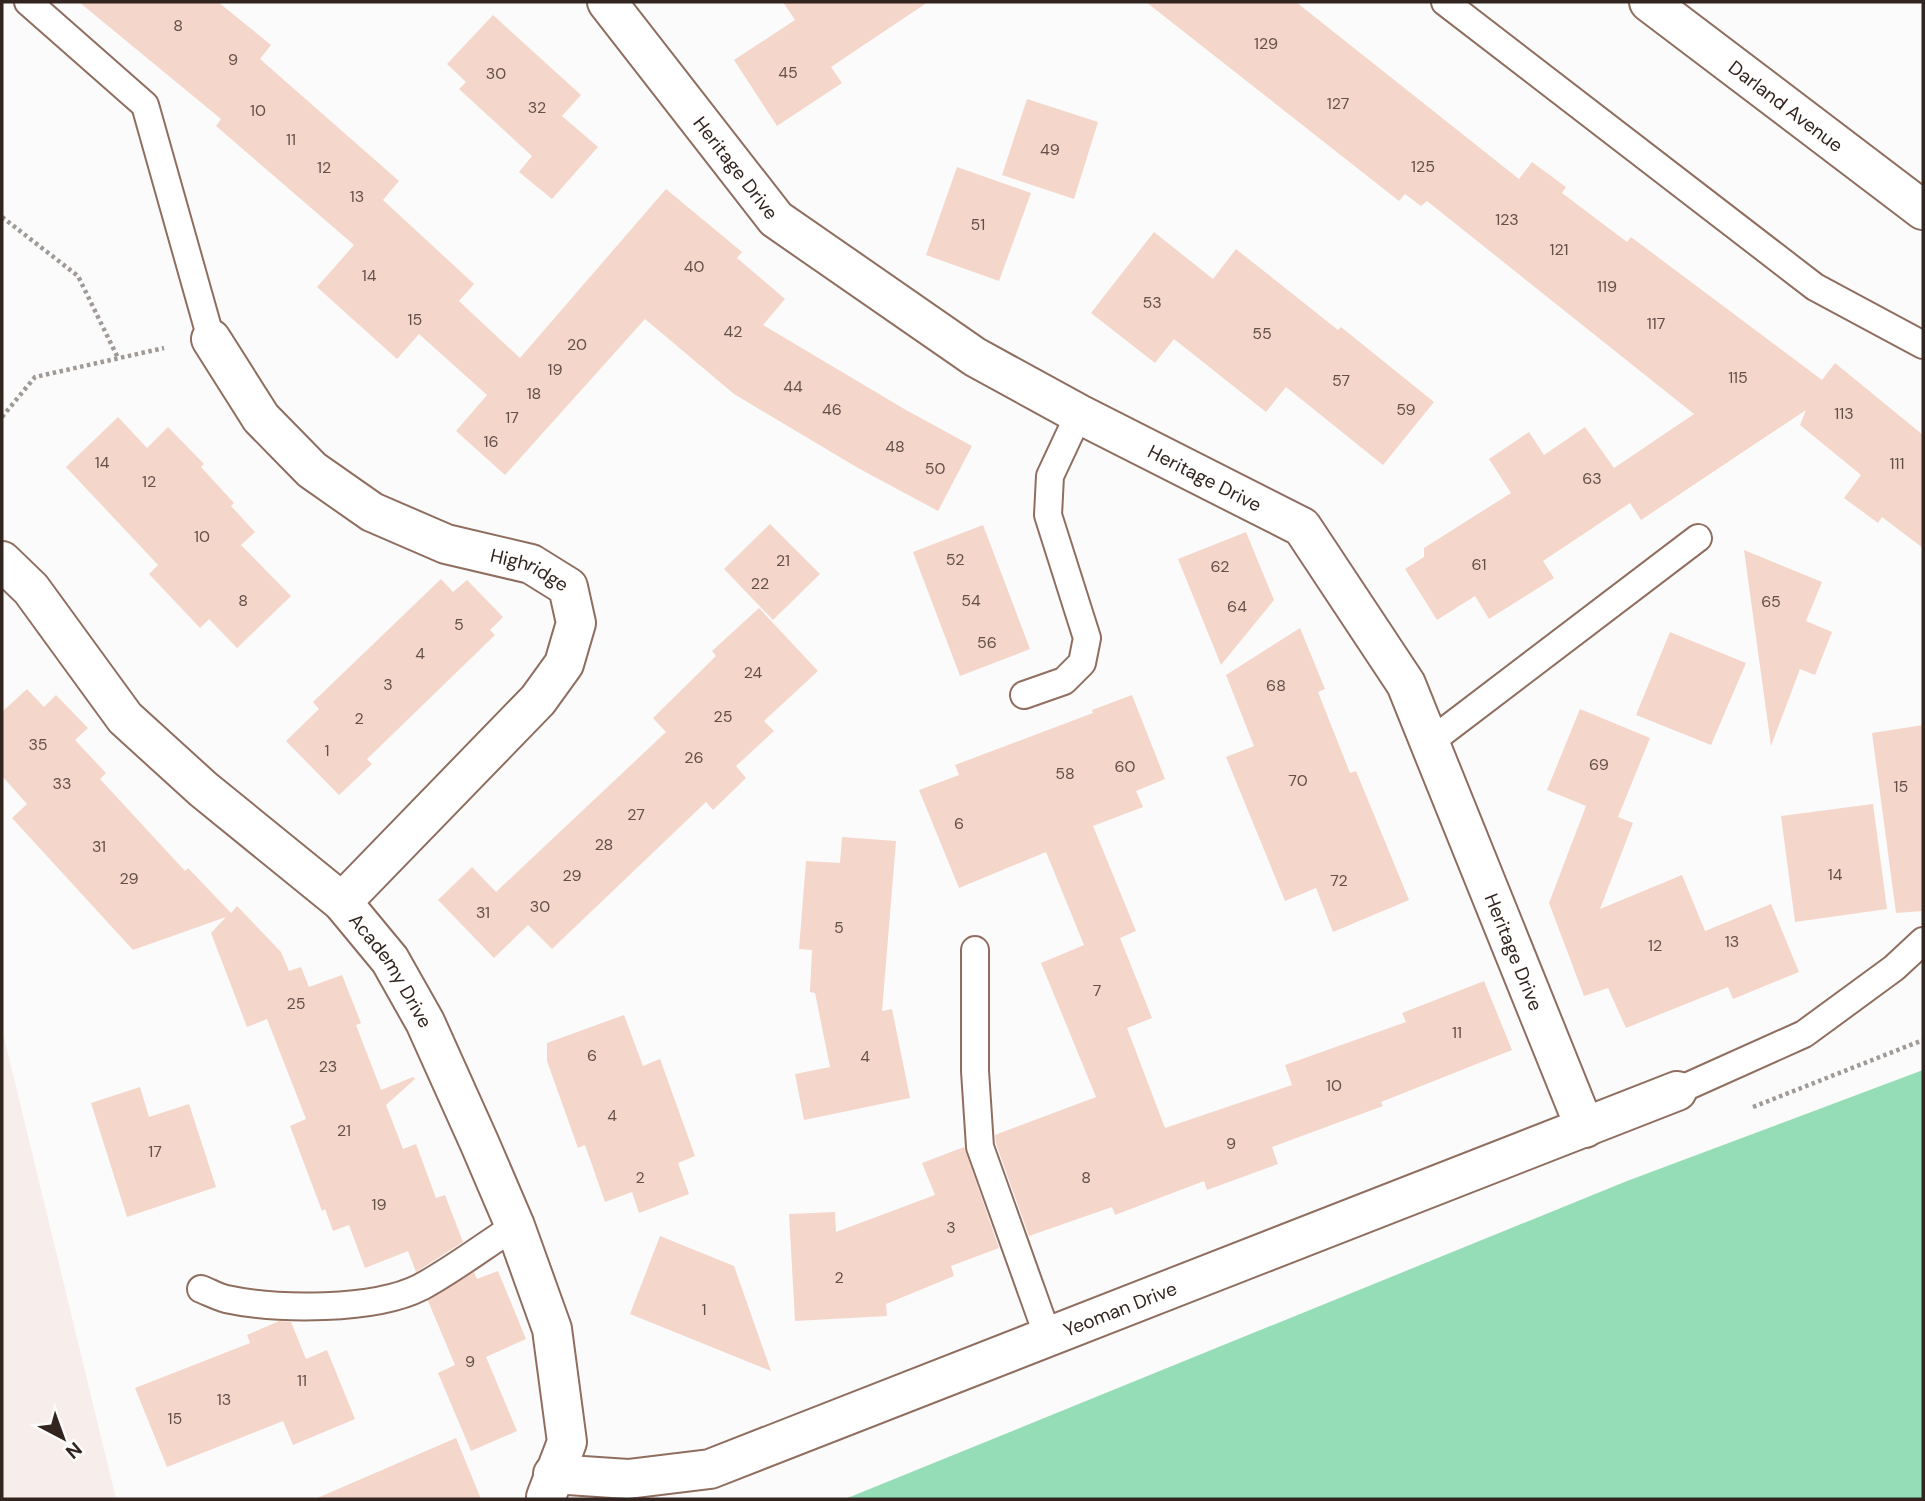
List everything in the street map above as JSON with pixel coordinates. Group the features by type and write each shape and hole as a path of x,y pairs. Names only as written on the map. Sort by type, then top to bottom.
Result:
{"street":[{"name":"Heritage Drive","path":"607,2 776,219 975,357 1079,414 1302,527 1406,684 1585,1128"},
{"name":"Darland Avenue","path":"1649,2 1923,210"},
{"name":"Highridge","path":"212,339 261,418 312,470 372,512 446,544 531,564 568,587 576,623 564,664 538,700 342,902"},
{"name":"Academy Drive","path":"2,561 31,589 125,718 203,789 342,902 390,960 425,1022 515,1226 552,1329 567,1443 549,1487"},
{"name":"Yeoman Drive","path":"549,1487 710,1469 1677,1091"}],"lane":[{"path":"28,2 145,105 212,339"},
{"path":"1445,2 1815,287 1923,345"},
{"path":"1024,695 1064,681 1082,663 1087,638 1048,515 1050,476 1079,414"},
{"path":"1430,743 1698,538"},
{"path":"1677,1091 1804,1034 1894,968 1923,942"},
{"path":"975,950 975,1071 980,1147 1048,1337"},
{"path":"201,1289 225,1298 310,1307 375,1301 421,1287 515,1226"}],"path":[{"path":"2,218 78,276 118,358"},
{"path":"2,417 35,377 212,339"}],"shaded area":[{"path":"2,1029 116,1499 2,1499"}],"green space":[{"path":"1923,1070 1923,1499 845,1499 1627,1181"}],"building":[{"path":"79,2 218,2 271,45 260,59 399,181 383,200 474,284 459,301 520,358 666,189 742,252 737,258 785,299 763,325 972,446 938,511 858,468 734,394 645,319 505,475 456,431 487,395 419,334 397,359 317,287 354,245 216,126 221,119"},
{"path":"783,2 928,2 831,67 842,83 777,126 734,60 795,20"},
{"path":"1146,2 1296,2 1519,179 1532,162 1566,187 1562,193 1627,242 1631,237 1822,380 1835,363 1923,435 1923,548 1882,517 1878,523 1844,498 1861,475 1800,425 1806,410 1641,520 1630,503 1543,561 1554,578 1489,619 1475,596 1437,620 1405,569 1424,557 1424,548 1511,493 1489,459 1529,432 1544,455 1585,427 1614,468 1694,414 1427,201 1421,206 1405,194 1399,201"},
{"path":"493,15 581,95 562,116 598,147 552,199 519,172 532,156 459,89 466,82 447,64"},
{"path":"1027,99 1098,122 1074,199 1002,175"},
{"path":"957,167 1031,193 999,281 926,255"},
{"path":"1154,232 1213,279 1236,249 1338,330 1341,327 1434,402 1383,465 1286,387 1266,412 1174,339 1155,363 1091,313"},
{"path":"118,417 147,448 168,427 204,464 201,467 234,503 231,506 255,532 241,545 291,596 237,648 209,619 200,628 149,574 158,565 66,467"},
{"path":"770,524 820,574 773,620 724,569"},
{"path":"983,525 1030,649 960,676 913,552"},
{"path":"1246,532 1274,600 1221,665 1178,559"},
{"path":"1744,550 1822,582 1806,621 1832,632 1815,675 1800,669 1771,746"},
{"path":"441,579 453,592 467,580 503,617 490,630 495,635 367,759 372,764 339,795 286,741 319,709 313,702"},
{"path":"759,608 818,671 764,721 774,731 736,766 746,778 713,810 706,802 552,949 528,925 494,958 438,900 472,867 496,892 666,732 653,718 716,656 712,651"},
{"path":"1300,628 1325,689 1318,692 1350,773 1356,771 1409,900 1333,932 1316,888 1285,901 1226,757 1254,746 1226,675"},
{"path":"1670,632 1746,663 1711,745 1636,715"},
{"path":"27,689 44,707 56,695 88,728 75,740 106,773 100,779 185,871 188,868 231,913 237,906 281,952 289,971 301,967 309,987 342,975 361,1023 356,1025 381,1090 413,1077 415,1079 386,1105 403,1149 416,1144 436,1198 445,1195 463,1242 416,1272 408,1251 365,1268 349,1225 333,1231 325,1209 322,1211 290,1126 306,1119 267,1019 247,1027 211,933 226,917 133,950 12,818 27,804 2,776 2,712"},
{"path":"1132,695 1165,779 1136,791 1143,807 1093,826 1136,931 1120,938 1152,1018 1127,1028 1165,1128 1292,1085 1285,1065 1406,1022 1402,1013 1484,981 1512,1050 1381,1102 1383,1106 1272,1147 1278,1164 1207,1190 1204,1181 1115,1215 1112,1207 1029,1236 995,1135 1096,1097 1041,963 1084,945 1046,852 959,888 919,790 959,775 955,765 1093,713 1092,710"},
{"path":"1580,709 1650,738 1618,817 1633,823 1600,909 1682,875 1705,931 1771,904 1799,972 1733,999 1728,987 1626,1028 1608,988 1584,996 1549,903 1586,806 1547,790"},
{"path":"1923,725 1923,911 1896,913 1872,733"},
{"path":"1873,804 1887,909 1795,922 1781,816"},
{"path":"842,837 896,841 882,1011 892,1009 910,1098 804,1120 795,1074 830,1067 815,993 810,992 812,950 799,949 806,861 840,863"},
{"path":"624,1015 643,1066 660,1059 695,1156 678,1163 689,1194 639,1213 632,1192 605,1202 585,1145 578,1148 547,1061 547,1043"},
{"path":"140,1087 149,1117 189,1104 216,1187 127,1217 91,1103"},
{"path":"964,1147 999,1248 951,1266 954,1276 886,1304 887,1316 795,1321 789,1214 835,1212 836,1232 935,1195 922,1163"},
{"path":"660,1236 734,1266 771,1371 630,1314"},
{"path":"498,1271 526,1339 486,1357 517,1431 471,1451 438,1373 455,1365 428,1301 474,1272 477,1279"},
{"path":"279,1321 291,1322 306,1359 327,1350 355,1419 293,1445 283,1421 167,1467 135,1388 250,1343 247,1335"},
{"path":"456,1438 481,1499 315,1499"}]}
